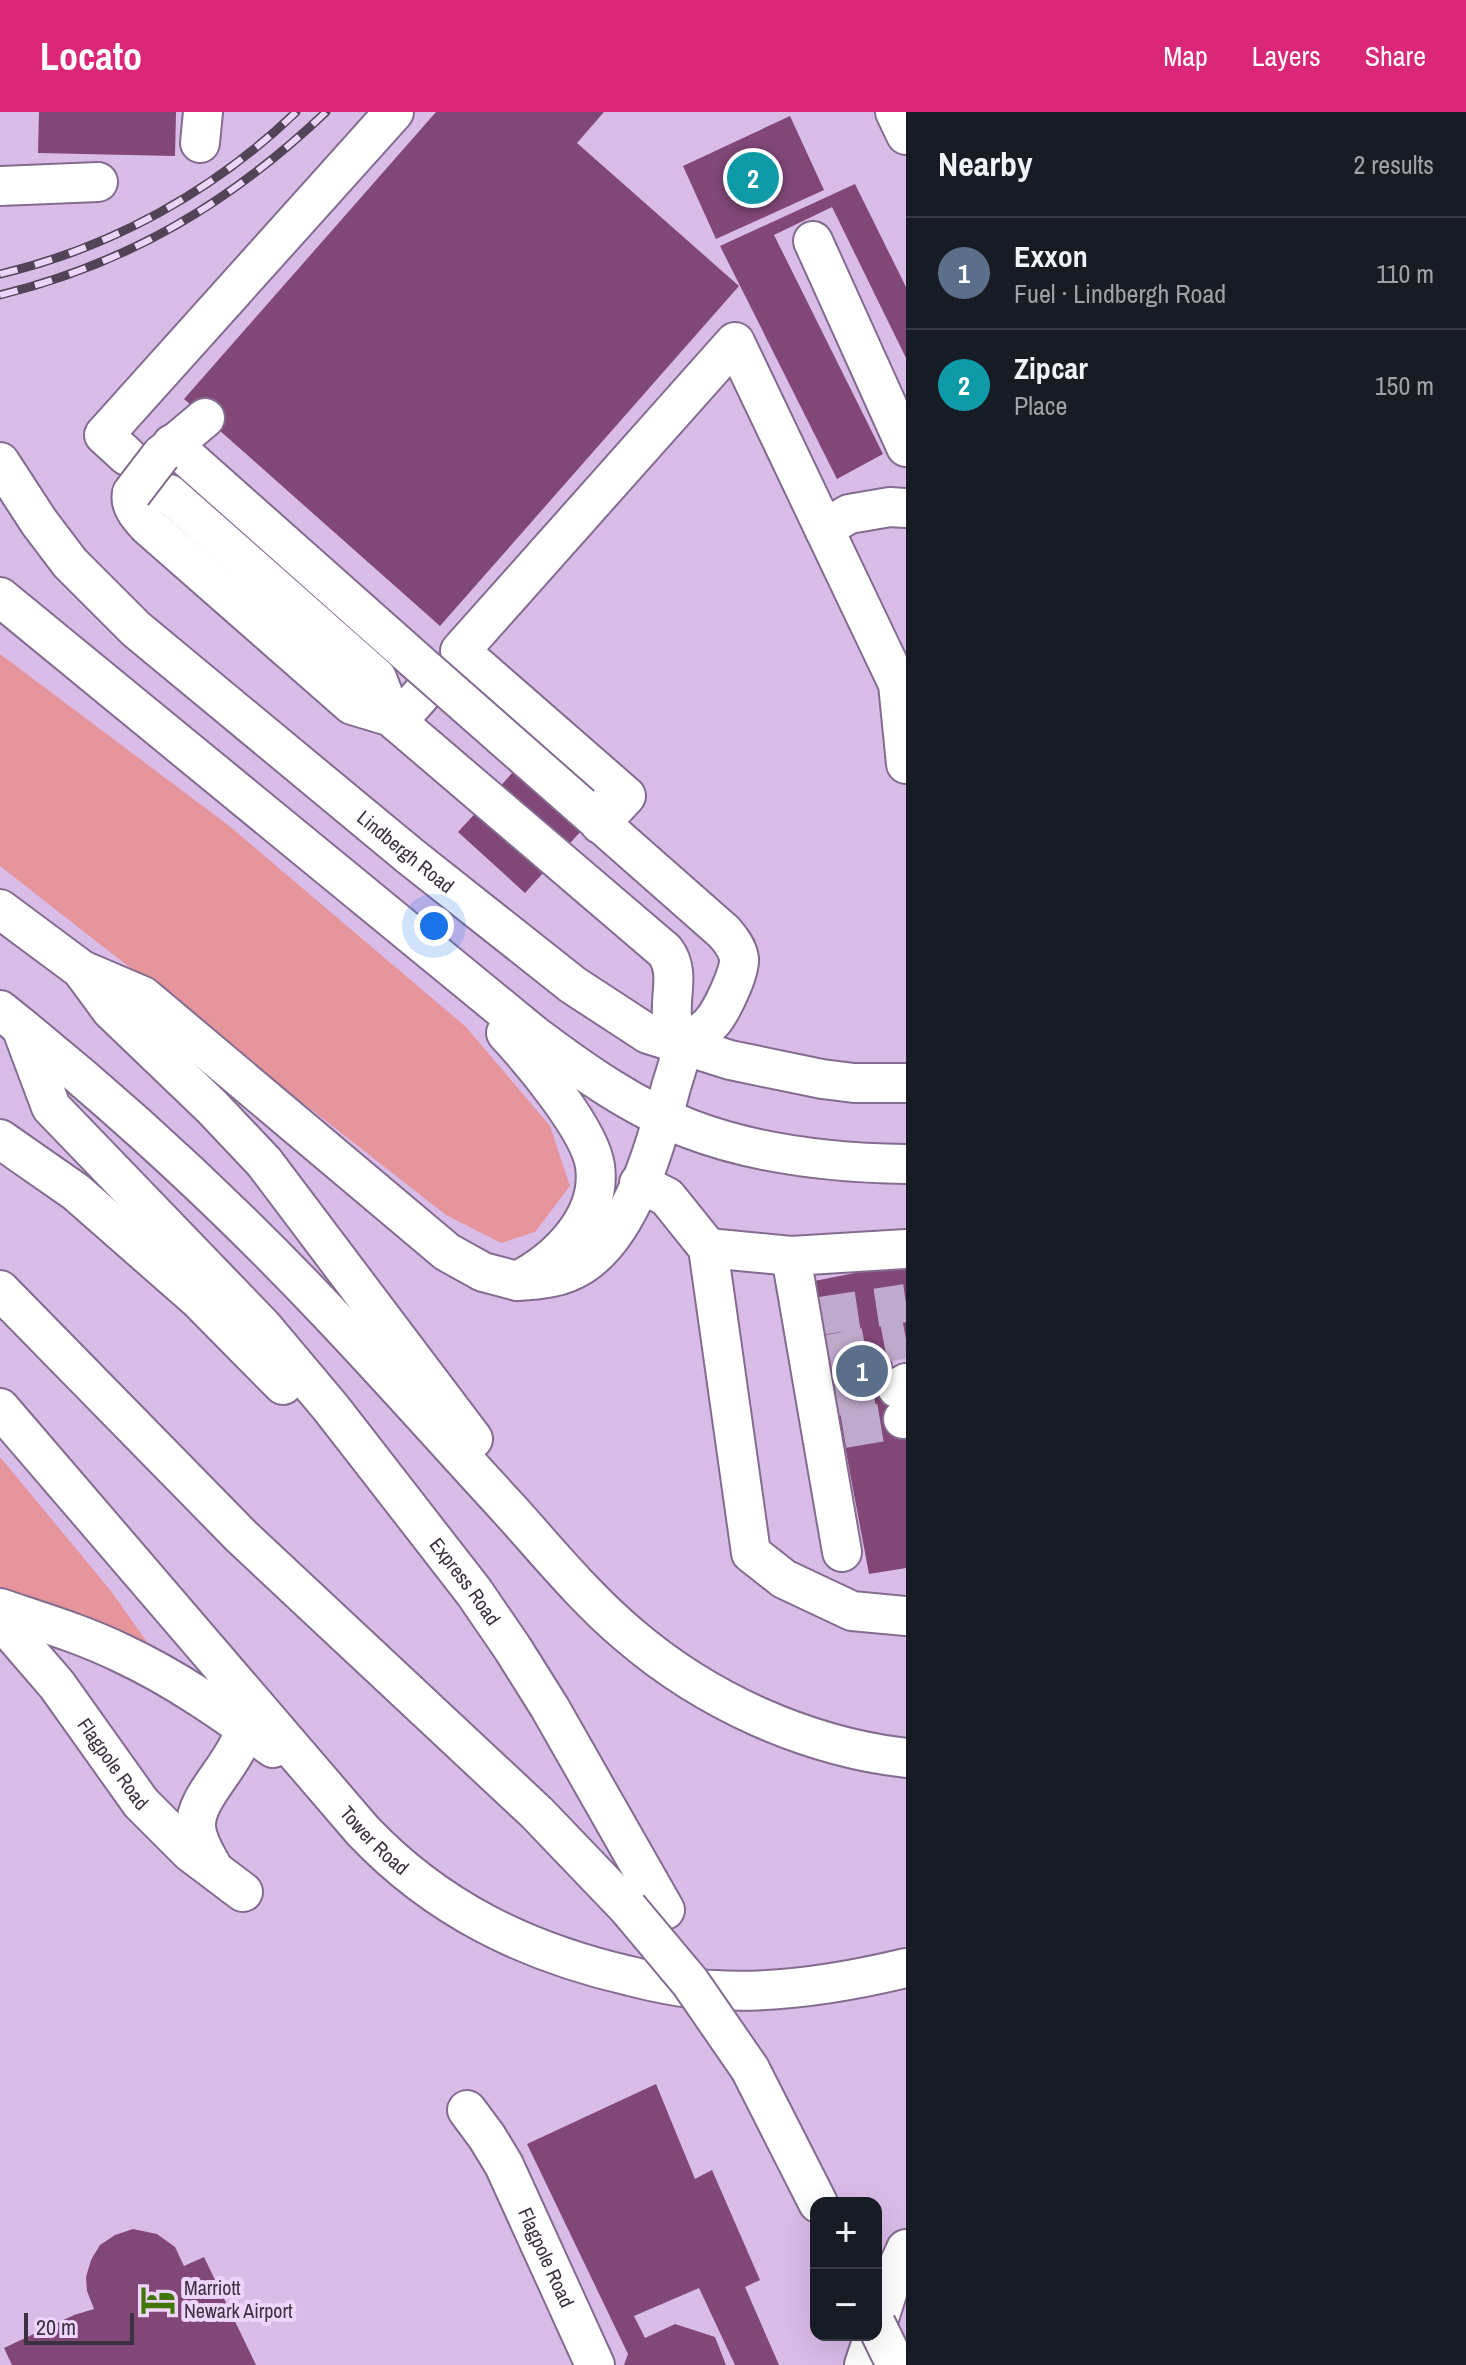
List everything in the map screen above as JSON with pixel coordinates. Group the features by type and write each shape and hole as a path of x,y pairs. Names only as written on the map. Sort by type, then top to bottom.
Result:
{"street":[{"path":"0,909 82,970 143,996 447,1252 483,1272 517,1281 555,1277 584,1264 608,1240 625,1213 663,1118 682,1045 710,1024 720,1012 738,968 736,950 724,932 590,815 436,667 104,435 394,112"},
{"path":"895,112 906,135"},
{"path":"0,186 98,182"},
{"path":"813,241 906,447"},
{"path":"395,720 436,667 735,342 898,684 906,764"},
{"path":"205,418 152,468 130,498 133,507 148,526 352,705 395,720 665,951 671,960 675,984 674,1029 682,1045"},
{"name":"Lindbergh Road","path":"0,462 70,563 136,629 549,967 648,1034 730,1060 789,1074 854,1083 906,1083"},
{"path":"824,529 849,514 890,507 906,508"},
{"path":"0,597 562,1056 642,1107 713,1137 772,1151 839,1161 906,1164"},
{"path":"0,631 41,644 85,668"},
{"path":"432,951 539,1072 582,1133 595,1165 591,1197 577,1231 556,1256 517,1281"},
{"path":"82,970 111,1010 238,1133 274,1174 428,1377 582,1590"},
{"name":"Express Road","path":"10,1018 59,1056 141,1128 257,1239 346,1331 582,1590 629,1635 695,1683 767,1721 864,1751 906,1758"},
{"name":"Express Road","path":"10,1018 51,1107 263,1327 331,1408 474,1592 543,1696 647,1909"},
{"path":"0,1139 76,1192 198,1299 431,1535"},
{"path":"639,1183 667,1197 708,1248 751,1553 784,1579 852,1611 906,1616"},
{"path":"708,1248 791,1256 906,1249"},
{"path":"791,1256 811,1318 829,1415 842,1552"},
{"path":"0,1290 242,1537 537,1813 647,1909 690,1982 750,2069 815,2197"},
{"name":"Tower Road","path":"0,1408 320,1782 384,1854 431,1893 480,1922 574,1962 640,1979 714,1990 898,1979"},
{"path":"0,1608 70,1631 124,1654 174,1681 320,1782"},
{"name":"Flagpole Road","path":"0,1619 57,1685 141,1803 181,1844 228,1882 200,1845 196,1825 201,1806 235,1754 245,1728"},
{"path":"239,1688 246,1704 245,1728"},
{"name":"Flagpole Road","path":"467,2110 504,2165 595,2365"},
{"path":"882,2308 906,2249"},
{"path":"882,2338 896,2365"},
{"path":"864,2365 872,2341"}],"shaded area":[{"path":"0,112 906,112 906,2365 0,2365"},
{"path":"0,654 228,825 466,1027 550,1126 570,1186 535,1232 501,1243 446,1215 0,866"},
{"path":"0,1457 111,1591 147,1642 0,1587"}],"building":[{"path":"39,112 176,112 175,156 38,153"},
{"path":"436,112 604,112 577,143 739,286 440,626 184,399"},
{"path":"790,116 824,190 716,239 683,166"},
{"path":"855,184 906,287 906,358 832,207 774,235 883,454 837,479 720,246"},
{"path":"515,770 581,831 525,893 458,832"},
{"path":"906,1263 906,1349 890,1352 906,1434 906,1568 869,1574 814,1281"},
{"path":"656,2084 695,2179 712,2170 760,2280 745,2287 779,2365 735,2365 699,2288 634,2316 645,2338 675,2324 715,2337 726,2365 624,2365 628,2354 527,2144"},
{"name":"Marriott Newark Airport","path":"133,2229 157,2234 175,2247 184,2266 204,2257 256,2365 12,2365 4,2348 74,2315 94,2309 87,2291 86,2277 91,2260 100,2245 115,2235"}],"tunnel":[{"path":"820,1316 906,1303"},
{"path":"828,1354 906,1339"},
{"path":"836,1397 897,1388"},
{"path":"843,1429 903,1419"}],"railway":[{"path":"0,274 82,249 159,213 231,167 296,112"},
{"path":"0,295 92,266 175,226 253,174 326,112"}],"place":[{"name":"Zipcar","path":"753,178"},
{"name":"Exxon","path":"862,1371"},
{"name":"Marriott Newark Airport","path":"158,2300"}]}
